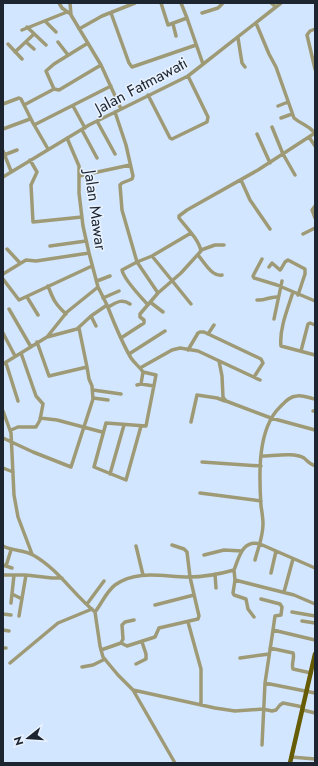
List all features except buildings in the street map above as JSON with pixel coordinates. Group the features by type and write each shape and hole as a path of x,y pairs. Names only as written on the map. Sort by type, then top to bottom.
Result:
{"main road":[{"path":"290,763 315,654"}],"street":[{"path":"59,3 62,8 69,12 101,65 121,109"},
{"path":"69,12 70,3"},
{"path":"79,29 135,3"},
{"path":"161,3 167,24 173,24 187,18"},
{"path":"182,3 204,64"},
{"path":"202,13 218,8 223,3"},
{"path":"271,3 276,7"},
{"name":"Jalan Fatmawati","path":"3,176 97,121 188,76 281,3"},
{"path":"22,30 69,12"},
{"path":"111,13 129,63 132,67 196,45"},
{"path":"45,21 56,32"},
{"path":"201,250 191,233 179,218 180,215 270,163 315,133 308,125 298,121 292,114 276,67 256,23"},
{"path":"173,24 176,36"},
{"path":"27,27 46,45"},
{"path":"315,29 310,31 307,35 315,69"},
{"path":"15,52 34,34"},
{"path":"238,38 242,63 245,67"},
{"path":"26,42 34,48"},
{"path":"58,42 68,56"},
{"path":"54,89 46,71 88,43"},
{"path":"8,44 22,59"},
{"path":"24,104 54,89 59,90 101,65"},
{"path":"148,95 170,138 172,139 207,122 208,117 188,76"},
{"path":"34,126 111,86"},
{"path":"3,104 21,98 34,126 48,149"},
{"path":"278,106 288,102"},
{"path":"73,106 97,158"},
{"path":"115,112 133,177 122,183 120,186 122,210 137,262 158,293"},
{"path":"281,118 292,114"},
{"path":"3,129 30,118"},
{"path":"97,121 115,154"},
{"path":"272,127 283,154 295,176"},
{"path":"257,134 270,163"},
{"path":"309,137 315,146"},
{"name":"Jalan Mawar","path":"67,138 79,166 82,217 86,241 98,287"},
{"path":"11,171 4,153 17,150"},
{"path":"30,160 37,172 31,185 34,222 82,217"},
{"path":"79,176 130,165"},
{"path":"241,180 250,200 270,229"},
{"path":"315,206 312,210 315,218"},
{"path":"303,234 315,228"},
{"path":"164,312 139,295 122,272 123,269 152,256 191,233"},
{"path":"50,246 86,241"},
{"path":"120,338 144,323 144,320 140,316 149,303 198,255 201,250 215,245 224,245"},
{"path":"7,249 20,263"},
{"path":"3,274 29,259 36,261 89,253"},
{"path":"198,255 214,274 218,276 222,275"},
{"path":"152,256 191,304"},
{"path":"262,259 253,278 281,287 315,301"},
{"path":"269,267 272,263 281,270 284,262 288,260 305,269 306,274 298,295"},
{"path":"3,279 18,300 92,266"},
{"path":"97,280 110,276"},
{"path":"274,319 282,281"},
{"path":"48,286 53,301 66,314"},
{"path":"47,337 66,314 98,287 120,338 136,366 143,372 156,375 146,426 106,423 94,467 126,480 141,426"},
{"path":"104,298 120,291"},
{"path":"293,292 282,329 281,344 283,347 315,355"},
{"path":"27,297 38,315"},
{"path":"257,300 278,297"},
{"path":"18,401 4,364 47,337 79,328 91,316 107,306 120,301 130,304"},
{"path":"9,309 31,347"},
{"path":"91,316 96,326"},
{"path":"301,351 308,324 310,323 315,325"},
{"path":"208,334 214,325"},
{"path":"3,438 71,468 93,398 93,390 89,379 79,328"},
{"path":"129,354 166,332"},
{"path":"188,350 195,336 199,332 208,334 261,359 263,363 254,377"},
{"path":"3,334 15,356"},
{"path":"38,342 49,376 87,367"},
{"path":"140,368 175,348 198,351 260,380"},
{"path":"11,430 18,427 36,427 40,422 43,404 36,396 21,353"},
{"path":"219,361 222,376 222,398"},
{"path":"143,372 139,385 154,386"},
{"path":"93,390 121,394"},
{"path":"191,422 197,395 222,398 226,401 271,418 315,430"},
{"path":"255,560 260,544 263,526 261,501 262,448 271,418 285,401 290,398 302,396 315,400"},
{"path":"93,398 108,400"},
{"path":"3,411 11,430 14,495 18,517 32,554"},
{"path":"40,418 57,420 102,432"},
{"path":"110,474 124,425"},
{"path":"262,456 290,455 304,458 308,463 315,466"},
{"path":"202,462 261,466"},
{"path":"3,468 13,472"},
{"path":"200,493 261,501"},
{"path":"254,617 248,609 246,599 234,595 233,593 235,580 234,570 246,545 251,542 260,544 315,568"},
{"path":"101,650 121,643 127,646 142,642 155,637 159,628 197,620 199,618 190,577 187,552 184,549 172,545"},
{"path":"3,546 11,550 32,554 62,578 93,611 101,650 105,660 118,676 133,690 175,763"},
{"path":"136,546 143,575"},
{"path":"11,550 4,565 12,568"},
{"path":"204,554 224,550 242,551"},
{"path":"271,573 276,551"},
{"path":"284,592 293,559"},
{"path":"10,663 58,623 93,611 109,591 122,581 143,575 190,577 234,570"},
{"path":"215,574 216,588"},
{"path":"3,575 62,578"},
{"path":"11,603 14,575"},
{"path":"19,616 26,575"},
{"path":"235,580 284,592 315,604"},
{"path":"87,604 104,581"},
{"path":"12,594 22,599"},
{"path":"155,604 194,595"},
{"path":"261,599 280,604 282,607 281,615 276,616 269,654 265,683 262,745"},
{"path":"292,612 315,616"},
{"path":"3,614 11,615"},
{"path":"121,643 123,639 122,625 125,622 134,620"},
{"path":"302,621 315,623"},
{"path":"188,622 201,669 201,705"},
{"path":"3,630 9,631"},
{"path":"273,630 315,640"},
{"path":"136,664 146,659 142,642"},
{"path":"270,648 293,653 293,669 310,673"},
{"path":"240,658 269,654"},
{"path":"82,667 93,665 105,660"},
{"path":"265,683 315,693"},
{"path":"133,690 235,711 263,709 272,711 276,710 283,704 315,713"},
{"path":"291,757 315,759"}]}
